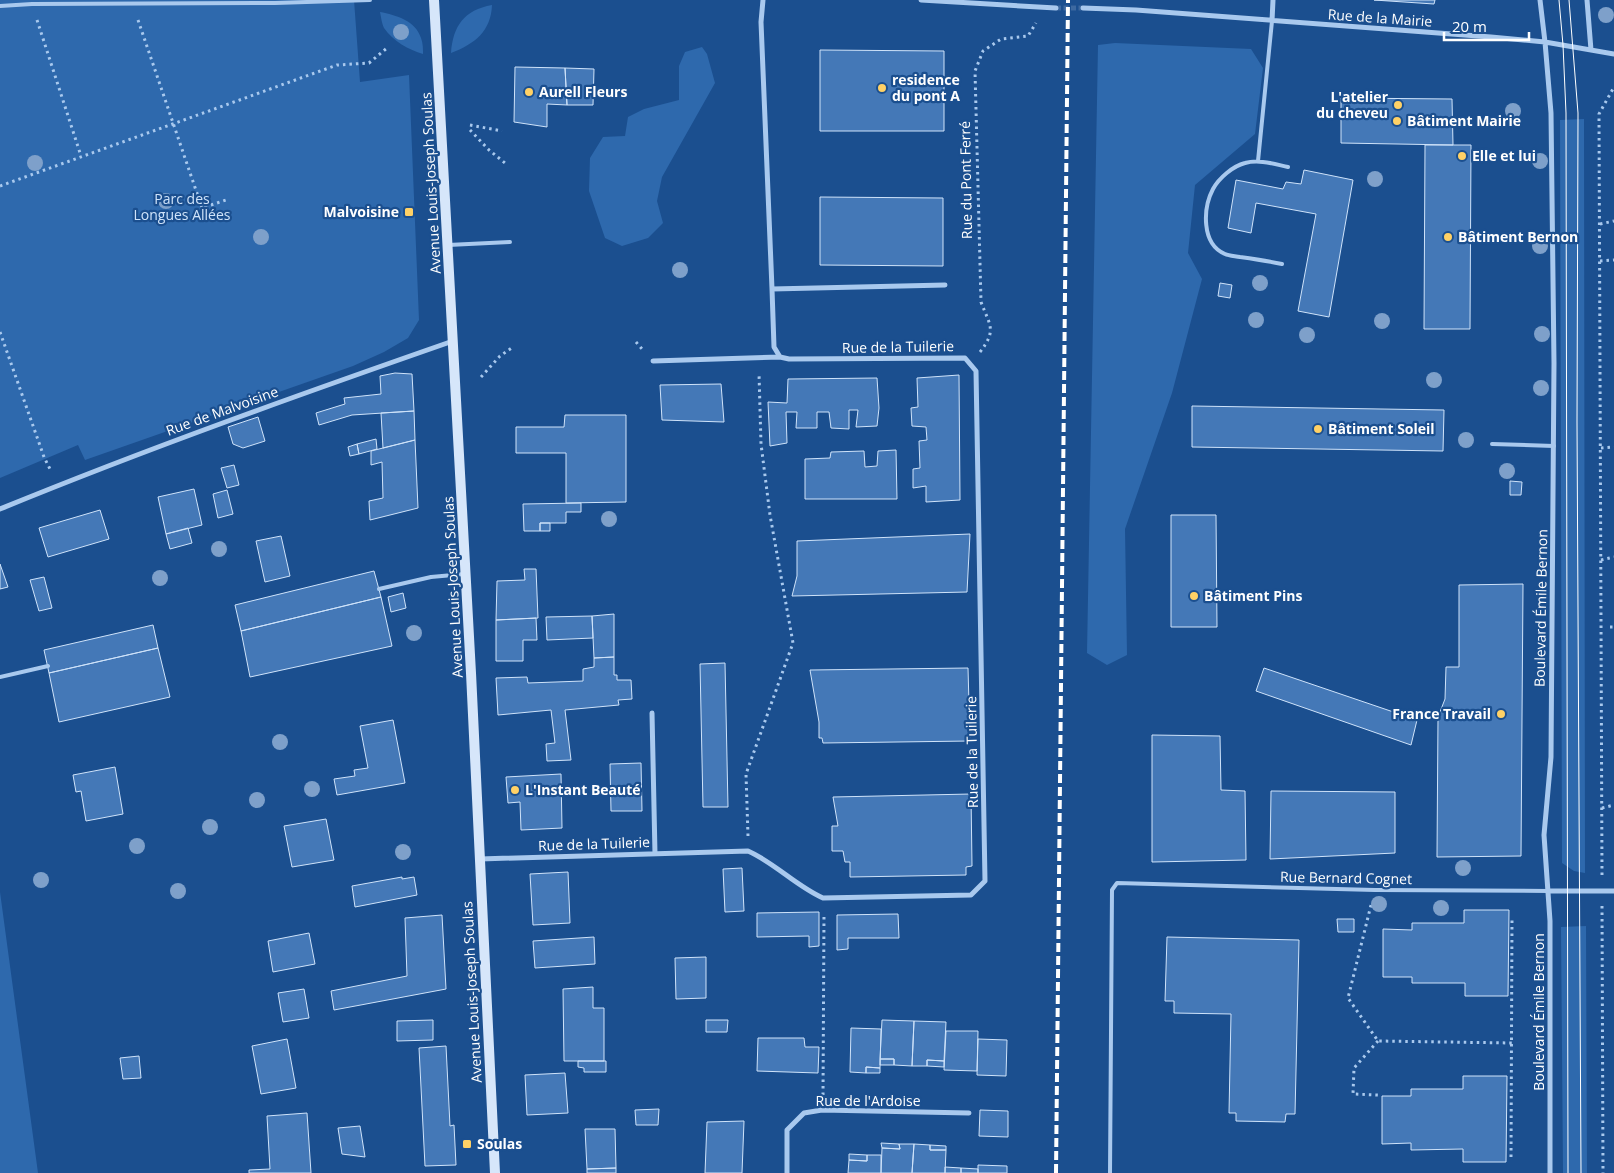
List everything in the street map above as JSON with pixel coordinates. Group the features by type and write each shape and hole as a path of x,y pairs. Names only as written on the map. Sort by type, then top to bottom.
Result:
{"main road":[{"name":"Avenue Louis-Joseph Soulas","path":"434,0 466,574 495,1173"}],"street":[{"path":"763,0 762,22 774,347 780,357"},
{"path":"921,0 1056,8"},
{"path":"1272,21 1273,0"},
{"name":"Boulevard Émile Bernon","path":"1540,0 1551,113 1554,446 1551,757 1544,834 1549,891 1550,1173"},
{"path":"1587,0 1591,50"},
{"name":"Rue de la Mairie","path":"1083,8 1136,10 1545,42 1614,54"},
{"path":"772,288 945,285"},
{"name":"Rue de Malvoisine","path":"0,509 57,485 256,410 453,341"},
{"name":"Rue de la Tuilerie","path":"480,859 748,851 760,857 808,892 823,898 971,895 985,881 976,371 965,358 789,359 780,357 653,361"},
{"path":"652,713 655,854"},
{"path":"1549,891 1614,891"},
{"name":"Rue de l'Ardoise","path":"787,1173 788,1130 804,1113 822,1110 969,1113"}],"lane":[{"path":"0,6 131,1 275,3 370,0"},
{"path":"1258,162 1272,21"},
{"path":"1282,264 1225,254 1214,247 1208,235 1206,218 1208,200 1214,187 1236,166 1247,162 1258,162 1288,167"},
{"path":"448,245 510,242"},
{"path":"1492,444 1554,446"},
{"path":"379,590 431,577 466,574"},
{"path":"0,677 48,666"},
{"name":"Rue Bernard Cognet","path":"1110,1173 1112,890 1117,883 1375,890 1549,891"}],"path":[{"path":"131,1 202,208 226,200"},
{"path":"32,4 81,156"},
{"name":"Rue du Pont Ferré","path":"970,364 990,340 991,331 981,302 975,71 983,51 1001,39 1028,36 1036,23"},
{"path":"0,186 336,65 369,63 387,48"},
{"path":"1603,1173 1599,114 1614,87"},
{"path":"502,132 470,128 489,150 504,163"},
{"path":"1600,224 1614,221"},
{"path":"1600,261 1614,260"},
{"path":"0,332 44,457 57,485"},
{"path":"481,377 500,356 513,347"},
{"path":"748,851 746,774 793,643 770,514 761,444 759,359"},
{"path":"1601,448 1614,447"},
{"path":"1601,560 1614,557"},
{"path":"1602,808 1614,805"},
{"path":"1375,890 1348,998 1378,1041"},
{"path":"822,1110 824,1087 823,898"},
{"path":"1511,1158 1512,918"},
{"path":"1378,1095 1353,1094 1354,1068 1378,1041 1512,1043"}],"green space":[{"name":"Parc des Longues Allées","path":"0,0 354,0 360,82 409,75 419,320 408,338 384,352 353,366 85,460 78,445 0,478"},
{"path":"492,5 489,22 480,35 474,41 451,53 457,27 467,15 482,7"},
{"path":"380,12 399,17 415,27 422,40 423,54 412,50 392,37 384,28"},
{"path":"1115,43 1251,49 1263,68 1255,134 1195,185 1188,253 1202,279 1172,393 1125,529 1127,655 1107,665 1087,653 1098,45"},
{"path":"702,47 707,54 715,83 662,177 657,201 663,223 648,238 622,246 605,238 589,191 590,158 603,137 625,136 628,117 644,109 679,100 679,66 685,52"},
{"path":"1584,119 1585,873 1574,871 1562,863 1560,120"},
{"path":"0,892 38,1173 0,1173"},
{"path":"1586,926 1587,1173 1563,1173 1561,927"}],"building":[{"path":"1374,0 1435,0 1434,4"},
{"name":"residence du pont A","path":"820,50 944,51 944,131 820,131"},
{"path":"515,67 565,68 567,105 547,104 547,127 514,122"},
{"path":"565,68 594,69 593,105 567,105"},
{"name":"Bâtiment Mairie","path":"1341,98 1452,99 1453,145 1341,143"},
{"name":"Bâtiment Bernon","path":"1425,145 1471,145 1470,329 1424,329"},
{"path":"1304,170 1353,180 1329,317 1298,311 1316,214 1256,203 1251,233 1228,228 1236,180 1283,189 1286,182 1301,184"},
{"path":"820,197 943,198 943,266 820,265"},
{"path":"1220,283 1232,285 1230,298 1218,296"},
{"path":"395,373 412,374 414,411 352,415 319,425 316,413 345,404 344,398 381,394 380,376"},
{"path":"959,375 960,500 926,502 926,486 913,488 913,469 920,468 919,441 927,440 926,427 912,426 911,408 918,407 917,378"},
{"path":"877,378 879,408 877,426 856,427 858,410 849,410 849,429 831,428 829,412 817,412 817,428 796,428 797,412 786,412 787,443 770,446 768,402 787,403 788,379"},
{"path":"721,384 724,422 662,420 660,385"},
{"name":"Bâtiment Soleil","path":"1192,406 1444,410 1443,451 1192,447"},
{"path":"414,411 415,440 383,448 381,413"},
{"path":"565,415 626,415 626,502 566,503 566,453 516,453 516,427 564,427"},
{"path":"258,417 265,441 243,448 233,444 228,427"},
{"path":"376,439 377,449 359,454 357,444"},
{"path":"415,440 418,508 370,520 369,501 383,498 382,462 371,465 371,451"},
{"path":"357,444 359,454 350,456 348,447"},
{"path":"896,450 897,499 805,499 805,459 830,458 831,452 864,451 865,467 877,466 878,451"},
{"path":"234,465 239,485 227,488 221,468"},
{"path":"1510,481 1522,482 1521,495 1510,495"},
{"path":"194,489 202,525 166,534 158,497"},
{"path":"227,490 233,514 218,518 213,494"},
{"path":"581,503 581,512 566,512 566,523 540,523 540,531 524,531 523,504"},
{"path":"100,510 109,539 48,557 39,528"},
{"name":"Bâtiment Pins","path":"1171,515 1216,515 1217,627 1171,627"},
{"path":"540,523 550,523 550,531 540,531"},
{"path":"188,528 192,543 170,549 166,534"},
{"path":"970,534 967,592 792,596 797,576 797,541"},
{"path":"281,536 290,576 265,582 256,541"},
{"path":"0,564 8,587 0,589"},
{"path":"524,569 536,569 538,618 496,620 497,581 525,580"},
{"path":"374,571 381,597 241,631 235,605"},
{"path":"44,577 52,608 39,611 30,580"},
{"path":"1523,584 1521,856 1437,857 1438,717 1445,699 1446,667 1459,667 1459,585"},
{"path":"403,593 406,608 391,612 388,597"},
{"path":"381,597 392,646 250,677 241,631"},
{"path":"614,614 614,657 594,658 592,616"},
{"path":"592,616 593,638 547,640 546,617"},
{"path":"536,618 537,640 523,640 523,661 496,661 496,620"},
{"path":"153,625 158,648 49,673 44,650"},
{"path":"158,648 170,697 59,722 49,673"},
{"path":"614,657 614,675 617,675 617,680 631,680 632,699 618,700 619,705 565,710 571,760 547,761 546,744 555,743 551,710 498,715 496,678 527,677 528,683 583,681 583,669 594,667 594,658"},
{"path":"725,663 728,807 703,807 700,664"},
{"path":"968,668 970,741 823,743 822,738 819,738 819,722 810,670"},
{"path":"1264,668 1417,720 1411,745 1256,691"},
{"path":"393,720 405,783 337,795 334,779 355,776 354,770 368,768 360,726"},
{"path":"1152,735 1220,736 1221,790 1245,791 1246,860 1152,862"},
{"path":"641,763 642,811 611,811 610,764"},
{"path":"115,767 123,814 86,821 81,791 76,792 73,775"},
{"path":"561,774 562,828 521,830 520,802 508,803 506,777"},
{"path":"1271,791 1395,792 1395,853 1270,859"},
{"path":"971,794 972,866 966,867 966,875 850,877 850,862 845,862 843,851 832,851 832,826 838,826 833,797"},
{"path":"326,819 334,860 292,867 284,826"},
{"path":"742,868 744,911 725,912 723,869"},
{"path":"568,872 570,923 533,925 530,874"},
{"path":"402,877 402,879 414,877 417,895 355,907 352,886"},
{"path":"1464,910 1509,910 1508,996 1465,996 1465,983 1412,983 1412,977 1383,977 1383,929 1412,930 1412,923 1464,923"},
{"path":"819,912 819,946 809,947 809,936 757,937 757,913"},
{"path":"898,914 899,938 848,938 848,949 837,950 837,915"},
{"path":"442,915 446,989 334,1010 331,991 407,976 405,918"},
{"path":"1337,919 1354,919 1354,932 1338,932"},
{"path":"309,933 315,964 273,972 268,941"},
{"path":"594,937 595,964 535,968 533,941"},
{"path":"1167,937 1299,940 1295,1114 1286,1114 1285,1122 1236,1121 1236,1113 1229,1113 1231,1014 1174,1013 1174,1001 1165,1001"},
{"path":"706,957 706,998 676,999 675,958"},
{"path":"593,987 593,1008 604,1008 604,1061 564,1061 563,989"},
{"path":"304,989 309,1018 283,1022 278,993"},
{"path":"433,1020 433,1040 397,1041 397,1021"},
{"path":"706,1020 728,1020 727,1032 706,1032"},
{"path":"882,1020 914,1021 912,1066 894,1065 894,1059 880,1059"},
{"path":"914,1021 946,1022 944,1061 927,1060 927,1066 912,1066"},
{"path":"851,1028 881,1029 880,1068 866,1067 866,1073 850,1072"},
{"path":"946,1031 978,1031 977,1071 944,1070"},
{"path":"758,1038 804,1038 805,1047 819,1047 818,1073 757,1071"},
{"path":"287,1039 296,1088 261,1094 252,1046"},
{"path":"978,1039 1007,1040 1006,1076 977,1075"},
{"path":"446,1046 450,1126 454,1125 456,1165 425,1166 419,1048"},
{"path":"139,1056 141,1078 123,1079 120,1058"},
{"path":"880,1059 894,1059 894,1065 880,1065"},
{"path":"927,1060 944,1061 944,1067 927,1066"},
{"path":"578,1061 606,1061 606,1072 584,1072 584,1068 578,1067"},
{"path":"866,1067 880,1068 880,1073 866,1073"},
{"path":"565,1073 568,1113 527,1115 525,1075"},
{"path":"1463,1076 1507,1076 1506,1162 1463,1162 1463,1149 1411,1150 1411,1143 1382,1144 1382,1096 1411,1096 1411,1089 1463,1089"},
{"path":"659,1109 658,1125 636,1125 635,1110"},
{"path":"980,1110 1008,1111 1008,1137 979,1136"},
{"path":"307,1113 311,1173 249,1173 249,1170 270,1169 267,1116"},
{"path":"744,1121 742,1173 705,1173 707,1122"},
{"path":"360,1126 365,1157 342,1154 338,1128"},
{"path":"585,1129 615,1129 616,1168 587,1169"},
{"path":"881,1143 899,1144 900,1149 882,1148"},
{"path":"899,1144 914,1144 912,1173 881,1173 882,1148 900,1149"},
{"path":"914,1144 930,1145 930,1150 946,1150 945,1173 912,1173"},
{"path":"930,1145 946,1146 946,1150 930,1150"},
{"path":"849,1154 867,1155 867,1161 849,1160"},
{"path":"867,1155 881,1155 881,1173 848,1173 849,1160 867,1161"},
{"path":"978,1165 1007,1166 1007,1173 978,1173"},
{"path":"945,1167 961,1168 961,1173 945,1173"},
{"path":"616,1168 616,1173 587,1173 587,1169"},
{"path":"961,1168 978,1169 978,1173 961,1173"}],"tunnel":[{"path":"1056,8 1083,8"}],"tram line":[{"path":"1559,0 1566,113 1568,1173"},
{"path":"1569,0 1578,113 1577,422 1581,1173"}],"railway":[{"path":"1056,1173 1068,0"}],"place":[{"name":"residence du pont A","path":"882,88"},
{"name":"Aurell Fleurs","path":"529,92"},
{"name":"L'atelier du cheveu","path":"1398,105"},
{"name":"Bâtiment Mairie","path":"1397,121"},
{"name":"Elle et lui","path":"1462,156"},
{"name":"Malvoisine","path":"409,212"},
{"name":"Bâtiment Bernon","path":"1448,237"},
{"name":"Bâtiment Soleil","path":"1318,429"},
{"name":"Bâtiment Pins","path":"1194,596"},
{"name":"France Travail","path":"1501,714"},
{"name":"L'Instant Beauté","path":"515,790"},
{"name":"Soulas","path":"467,1144"}]}
